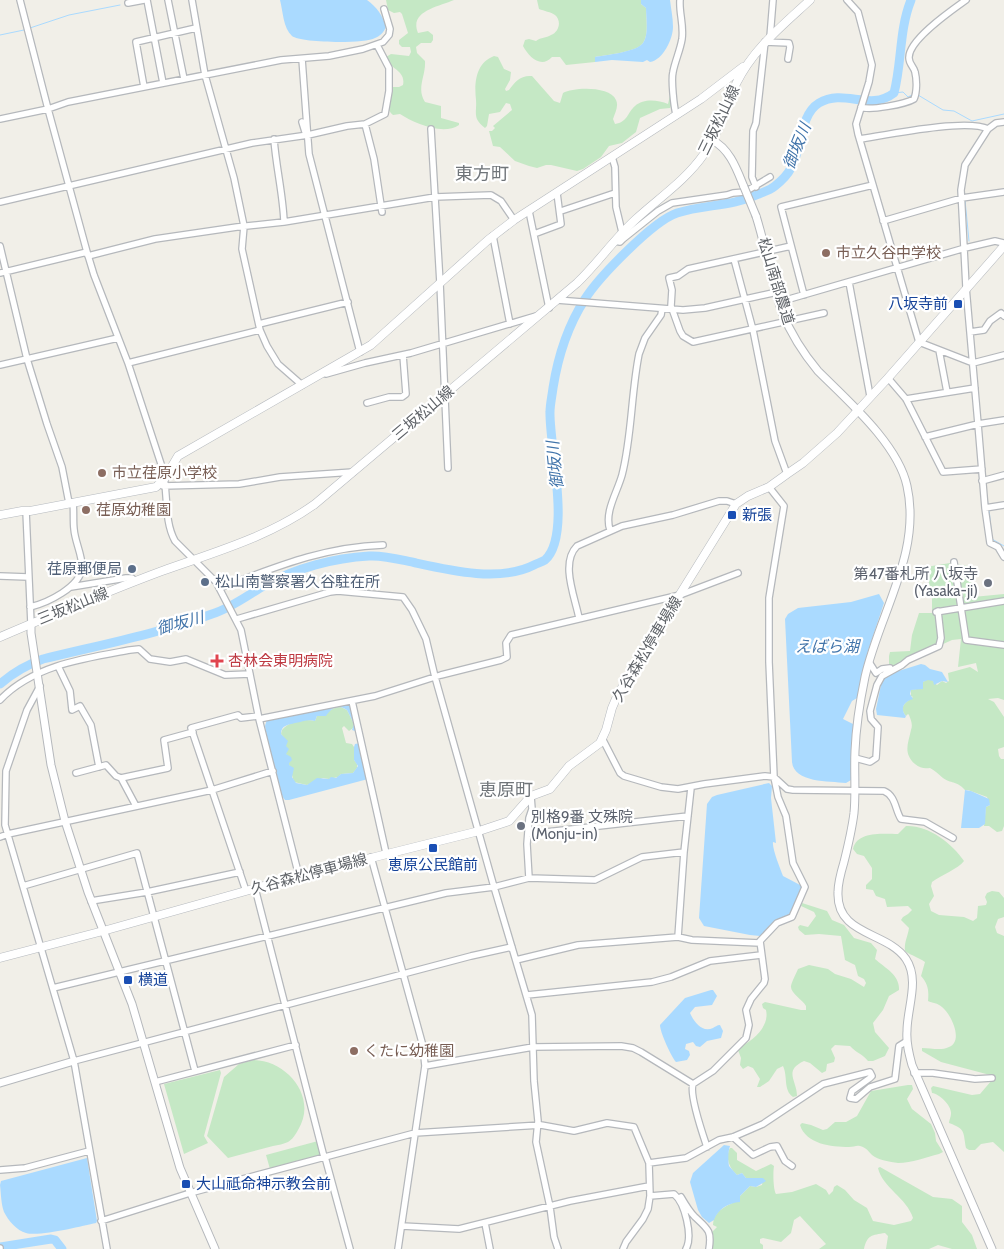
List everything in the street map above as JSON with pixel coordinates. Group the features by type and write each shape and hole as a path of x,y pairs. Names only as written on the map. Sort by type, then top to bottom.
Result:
{"main road":[{"name":"三坂松山線","path":"0,637 136,581 245,542 272,530 301,514 355,472 549,308 593,268 622,232 693,168 712,140 734,87 748,64 767,40 810,0"},
{"name":"三坂松山線","path":"0,515 156,487 166,482 178,456 360,352 380,337 492,236 726,81 748,64"},
{"path":"726,81 731,82 734,87"},
{"name":"久谷森松停車場線","path":"0,958 509,821 532,796 550,789 569,766 598,746 603,740 618,694 736,504 748,496 769,487 788,474 825,443 858,411 1004,244"}],"street":[{"path":"20,0 87,254 128,363 166,482 168,523 171,533 175,541 220,588 245,640 259,717 299,876"},
{"path":"128,3 145,0 163,83"},
{"path":"168,0 184,79"},
{"path":"192,0 205,75 226,150 244,226 242,249 260,327 267,346 278,364 302,385"},
{"path":"676,114 672,79 682,39 683,27 680,0"},
{"path":"756,187 752,177 753,131 756,124 773,0"},
{"path":"847,0 858,12 872,65 856,124 919,342 973,363 1004,355"},
{"path":"861,106 867,110 914,99 916,88 915,72 909,58 911,48 936,23 966,0"},
{"path":"0,119 48,109 68,102 163,83 281,60 348,53 377,45 387,38 390,29 384,9"},
{"path":"144,87 136,42 196,28"},
{"path":"767,40 789,44 788,59"},
{"path":"0,202 274,139 365,124 385,114 388,100 389,68 377,45"},
{"path":"302,58 309,154 360,352"},
{"path":"302,122 307,135"},
{"path":"1004,122 996,123 988,129 965,165 962,184 966,287 985,508 990,542 998,547 1004,557"},
{"path":"365,124 374,159 382,209"},
{"path":"860,139 953,125 988,129"},
{"path":"431,129 448,468"},
{"path":"274,139 284,222"},
{"name":"松山南部農道","path":"712,140 725,150 734,164 744,187 756,216 779,302 786,322 799,346 809,360 881,438 903,474 907,486 911,516 905,556 869,662 858,720 852,827 838,886 838,902 843,914 850,923 893,946 908,963 912,976 912,989 908,1014 907,1041 914,1073 992,1249"},
{"path":"612,157 617,211 622,232"},
{"path":"615,241 620,242 624,240 658,210 672,203 745,192 770,177"},
{"path":"804,295 780,208 873,185"},
{"path":"883,221 962,198 1004,192"},
{"path":"534,234 561,224 557,193"},
{"path":"560,212 616,193"},
{"path":"0,273 155,239 382,209 435,197 491,196 501,201 514,220"},
{"path":"529,211 549,308"},
{"path":"492,236 508,324 511,330 511,340"},
{"path":"779,302 995,240 1004,244"},
{"path":"0,246 28,359 62,467 75,516 74,528 82,565 78,579 71,587 42,604 30,607"},
{"path":"791,246 688,269 678,276 669,278 672,290 671,302 680,332 693,342 824,313"},
{"path":"734,259 752,330 775,441 788,474"},
{"path":"849,282 870,396"},
{"path":"557,300 673,310 705,308 777,292"},
{"path":"128,363 348,302"},
{"path":"610,530 608,524 611,507 624,467 639,354 645,338 661,314 662,309"},
{"path":"970,332 984,330 990,321 1001,313 1004,316"},
{"path":"321,375 403,355 541,315"},
{"path":"0,365 118,338"},
{"path":"939,350 947,392"},
{"path":"367,403 389,397 402,397 406,394 403,355"},
{"path":"888,378 906,399 943,472 982,469"},
{"path":"906,399 975,388"},
{"path":"925,437 978,424 1004,420"},
{"path":"166,482 239,484 280,477 355,472"},
{"path":"982,480 1004,475"},
{"path":"693,1084 713,1071 746,1038 749,1025 746,1010 765,979 761,955 761,939 775,924 792,917 804,887 793,863 786,816 778,797 774,777 769,662 769,598 784,506 769,487"},
{"path":"579,618 569,569 570,556 577,546 622,526 673,515 719,501 736,504"},
{"path":"985,508 1004,505"},
{"path":"26,511 28,576 34,653 51,765 64,821 91,901 119,971 144,1042 172,1144 190,1193 215,1249"},
{"path":"220,588 284,563 311,555 344,548 383,545"},
{"path":"954,562 966,640 1004,645"},
{"path":"246,891 191,728 238,715 241,718 259,717 352,701 403,688 435,677 507,658 506,643 511,635 680,595 738,573"},
{"path":"0,576 28,576"},
{"path":"71,587 126,578 132,578 136,581"},
{"path":"235,616 338,591 403,597 412,610 426,639 494,887 527,994 534,1030 536,1142 550,1207 554,1237 558,1249"},
{"path":"855,758 870,762 876,758 878,727 871,719 870,711 879,680 885,673 939,646 942,638 937,611 1004,601"},
{"path":"0,700 17,684 58,666 139,649 150,659 170,662 186,659 226,675 250,674"},
{"path":"869,662 876,673 882,669 896,668"},
{"path":"58,666 70,691 72,710 80,706 91,725 99,767"},
{"path":"40,686 27,710 6,771 4,815 74,1061 107,1249"},
{"path":"352,701 386,853"},
{"path":"76,773 106,765 116,776 121,778 168,768 164,740 193,732"},
{"path":"603,740 612,755 617,770 624,776 671,788 691,788 704,784 765,776 774,777 787,789 793,790 854,790 889,793 901,819 925,822 953,838"},
{"path":"0,837 64,821 212,790 273,770"},
{"path":"121,778 136,806"},
{"path":"678,937 691,788"},
{"path":"529,878 526,844 532,809 532,796"},
{"path":"528,834 688,816"},
{"path":"53,988 446,893 494,887 529,878 595,880 642,857 684,852"},
{"path":"23,886 136,853 195,1071"},
{"path":"371,857 423,1046 425,1066 398,1249"},
{"path":"91,901 147,892 240,872"},
{"path":"255,888 350,1249"},
{"path":"516,960 578,945 678,937 692,940 760,943"},
{"path":"0,1083 74,1061 286,1004 471,956 512,948"},
{"path":"527,994 652,982 710,961 761,955"},
{"path":"650,1163 686,1158 719,1140 733,1138 763,1124 828,1082 870,1072 872,1076 852,1091 850,1095 853,1099 870,1087 892,1081 896,1077 899,1046 907,1041"},
{"path":"154,1082 296,1044"},
{"path":"425,1066 533,1047 628,1047 641,1052 693,1084"},
{"path":"914,1073 933,1073 975,1079 992,1078"},
{"path":"693,1084 695,1103 707,1147"},
{"path":"101,1221 190,1193 415,1133 537,1126 582,1131 607,1124 630,1126 636,1130 640,1144 650,1163 648,1209 623,1249"},
{"path":"733,1138 753,1155 775,1146 779,1148 785,1160 792,1166"},
{"path":"0,1170 25,1168 89,1151"},
{"path":"402,1226 451,1230 570,1201 649,1186"},
{"path":"675,1194 686,1218 689,1239 686,1249"},
{"path":"650,1196 680,1194 690,1211 708,1229 709,1249"},
{"path":"486,1223 490,1249"}],"green space":[{"path":"386,0 454,0 421,15 416,26 418,33 428,31 433,35 433,40 431,43 421,43 416,47 417,53 425,61 421,87 422,97 425,102 441,106 441,118 459,123 459,125 452,128 437,129 413,121 400,114 393,115 389,109 388,102 393,87 403,85 403,80 400,73 391,65 386,57 391,54 409,56 411,52 410,47 402,47 399,44 399,40 408,33 402,14 388,10"},
{"path":"537,0 641,0 641,4 646,8 647,31 645,39 635,49 595,57 595,62 566,65 560,57 552,57 544,62 540,62 532,57 523,46 525,40 536,41 554,34 559,23 555,15 539,9"},
{"path":"494,56 498,57 504,69 511,72 506,91 521,78 532,76 554,101 560,103 563,93 568,91 591,89 607,92 617,102 613,119 615,124 625,119 639,103 656,101 668,104 671,91 672,104 670,108 660,109 640,118 636,132 622,143 609,146 601,157 583,169 577,171 551,165 537,168 529,166 515,161 500,147 493,146 489,131 492,131 495,128 493,126 512,110 510,104 506,103 500,112 489,114 485,128 477,118 476,80 483,63"},
{"path":"950,563 969,566 973,597 1004,594 1004,700 998,698 988,699 994,702 1004,717 1004,747 998,749 999,756 1001,759 1004,759 1004,826 1002,831 997,832 989,826 984,826 986,807 990,805 987,797 965,790 959,785 946,780 934,770 915,764 908,752 912,724 909,715 906,716 904,713 903,707 913,697 911,696 911,690 923,688 923,682 928,679 937,685 942,681 946,683 949,681 948,673 970,667 978,672 976,663 958,667 961,639 952,640 889,667 890,652 910,651 912,635 919,613 932,613 932,599 926,567"},
{"path":"341,707 347,710 354,724 353,728 349,731 344,726 342,728 346,743 352,744 354,747 354,760 357,768 353,773 341,774 338,777 329,779 323,778 307,785 294,782 286,754 285,739 281,734 282,730 289,724 297,721 315,721 317,716 334,708"},
{"path":"906,826 914,826 939,836 964,861 958,867 932,882 931,886 934,896 929,904 931,911 939,915 964,917 973,921 977,918 978,906 986,905 985,897 987,893 992,891 999,892 1004,898 1004,917 998,919 995,927 997,933 1004,936 1004,1152 993,1142 981,1144 975,1150 966,1148 961,1129 949,1123 951,1111 948,1104 932,1093 931,1088 933,1086 972,1095 980,1094 992,1080 990,1075 941,1062 922,1051 922,1048 943,1049 953,1044 956,1034 952,1021 946,1010 928,1001 928,987 921,976 925,962 905,951 909,928 901,920 912,910 908,906 887,907 885,899 876,896 873,890 866,889 866,885 872,879 872,868 864,856 857,854 853,849 855,843 865,836 898,834"},
{"path":"802,903 827,911 832,920 844,925 854,938 871,943 877,950 875,959 894,976 899,985 899,990 889,996 883,1010 873,1023 875,1032 889,1048 885,1056 868,1061 850,1046 835,1045 831,1049 835,1058 834,1062 827,1064 826,1071 822,1073 810,1063 804,1061 794,1068 793,1076 797,1096 793,1097 788,1091 783,1066 777,1069 769,1081 757,1087 760,1079 753,1068 748,1066 743,1069 740,1065 741,1058 738,1048 749,1042 763,1028 767,1016 762,1004 765,1002 806,1010 806,1006 792,991 791,986 798,969 809,965 828,969 864,987 866,983 864,979 858,976 855,965 845,960 841,936 805,935 799,930 798,927 800,925 808,927 816,916 814,912 801,906"},
{"path":"254,1060 278,1067 296,1083 302,1094 303,1118 296,1133 288,1142 228,1158 207,1136 224,1077 239,1064"},
{"path":"220,1070 221,1073 204,1136 208,1143 184,1154 164,1084"},
{"path":"912,1085 913,1089 907,1099 912,1109 931,1124 936,1141 943,1152 939,1154 908,1162 888,1161 875,1157 860,1146 842,1147 820,1143 808,1136 800,1125 802,1123 823,1130 835,1122 846,1122 857,1116 871,1091"},
{"path":"318,1141 322,1155 270,1169 266,1155"},
{"path":"730,1148 737,1153 737,1160 756,1171 771,1164 774,1166 773,1176 776,1194 792,1192 816,1184 826,1190 829,1195 837,1185 845,1190 854,1200 867,1208 873,1221 894,1225 911,1221 913,1218 906,1204 884,1181 878,1168 880,1167 933,1197 952,1199 962,1206 962,1222 972,1235 977,1249 952,1249 938,1245 929,1249 886,1249 888,1236 885,1233 871,1236 864,1249 819,1249 826,1244 800,1216 794,1220 791,1233 781,1242 760,1239 763,1249 711,1249 712,1232 717,1227 713,1225 716,1215 739,1199 750,1186 762,1185 763,1178 746,1178 742,1173 737,1175 734,1172 728,1159"}],"water":[{"path":"280,0 367,0 379,12 386,27 380,35 369,40 346,42 297,38 292,36 287,29"},
{"path":"641,0 670,0 673,32 663,53 650,62 647,60 643,62 612,60 595,62 595,57 628,51 643,43 647,31 647,21 646,8 641,4"},
{"name":"えばら湖","path":"879,594 884,603 868,651 857,698 852,701 843,719 853,724 851,780 846,783 813,780 805,777 794,769 792,762 785,619 788,614 798,608 851,602"},
{"path":"921,664 942,672 948,682 942,681 934,685 933,681 928,680 923,682 923,689 911,690 910,694 913,699 905,703 903,708 905,718 877,715 876,709 882,680 892,673"},
{"path":"350,705 357,730 355,731 352,730 354,724 347,710 340,707 332,709 326,716 317,716 315,721 307,720 285,726 282,729 281,734 288,741 286,746 289,749 286,754 292,760 289,765 294,768 292,777 296,783 307,785 317,778 329,779 331,777 336,778 341,774 353,773 358,766 354,760 354,747 355,744 360,743 368,779 285,800 278,786 273,765 265,726 267,719"},
{"path":"769,783 772,786 771,798 776,843 773,842 773,845 775,854 783,876 802,886 802,891 790,916 771,924 760,936 704,926 699,918 707,804 712,797 717,795"},
{"path":"965,790 989,799 990,805 986,807 985,824 979,828 961,828"},
{"path":"711,990 717,996 712,1005 695,1007 690,1013 696,1023 702,1028 709,1029 720,1025 723,1031 721,1038 707,1041 700,1047 696,1046 693,1042 686,1044 685,1049 689,1051 690,1055 687,1060 676,1062 666,1044 660,1025 685,998"},
{"path":"724,1145 730,1146 729,1166 737,1175 742,1173 746,1178 763,1178 766,1181 756,1187 750,1186 740,1196 740,1202 724,1207 714,1220 709,1223 698,1210 690,1182 693,1173"},
{"path":"87,1158 96,1223 71,1229 32,1234 23,1232 10,1222 3,1209 1,1181"}],"waterway":[{"name":"御坂川","path":"0,684 20,669 43,659 128,639 191,621 226,608 277,579 302,569 329,562 356,557 381,556 460,572 492,574 521,570 545,560 553,548 557,531 558,511 550,409 553,388 564,342 573,320 585,299 602,277 627,251 667,218 687,210 749,198 775,186 784,178 795,161 804,124 819,103 838,98 875,100 885,98 894,93 904,23 911,0"},
{"path":"30,28 69,15 120,5"},
{"path":"0,35 24,30"},
{"path":"894,93 903,92 908,97 912,95"},
{"path":"918,95 943,110 954,111 972,121 1004,114"},
{"path":"982,144 990,131"},
{"path":"965,200 969,241"},
{"path":"967,253 968,277"},
{"path":"987,496 988,505"},
{"path":"989,509 992,539 1004,546"},
{"path":"0,1247 51,1239 55,1240 62,1249"}],"place":[{"name":"市立久谷中学校","path":"826,253"},
{"name":"八坂寺前","path":"958,304"},
{"name":"市立荏原小学校","path":"102,473"},
{"name":"荏原幼稚園","path":"86,510"},
{"name":"新張","path":"732,515"},
{"name":"荏原郵便局","path":"132,569"},
{"name":"松山南警察署久谷駐在所","path":"205,582"},
{"name":"第47番札所 八坂寺 (Yasaka-ji)","path":"988,583"},
{"name":"杏林会東明病院","path":"217,661"},
{"name":"別格9番 文殊院 (Monju-in)","path":"521,826"},
{"name":"恵原公民館前","path":"433,848"},
{"name":"横道","path":"128,980"},
{"name":"くたに幼稚園","path":"354,1051"},
{"name":"大山祗命神示教会前","path":"186,1184"}],"district":[{"name":"東方町","path":"482,174"},
{"name":"恵原町","path":"506,790"}]}
